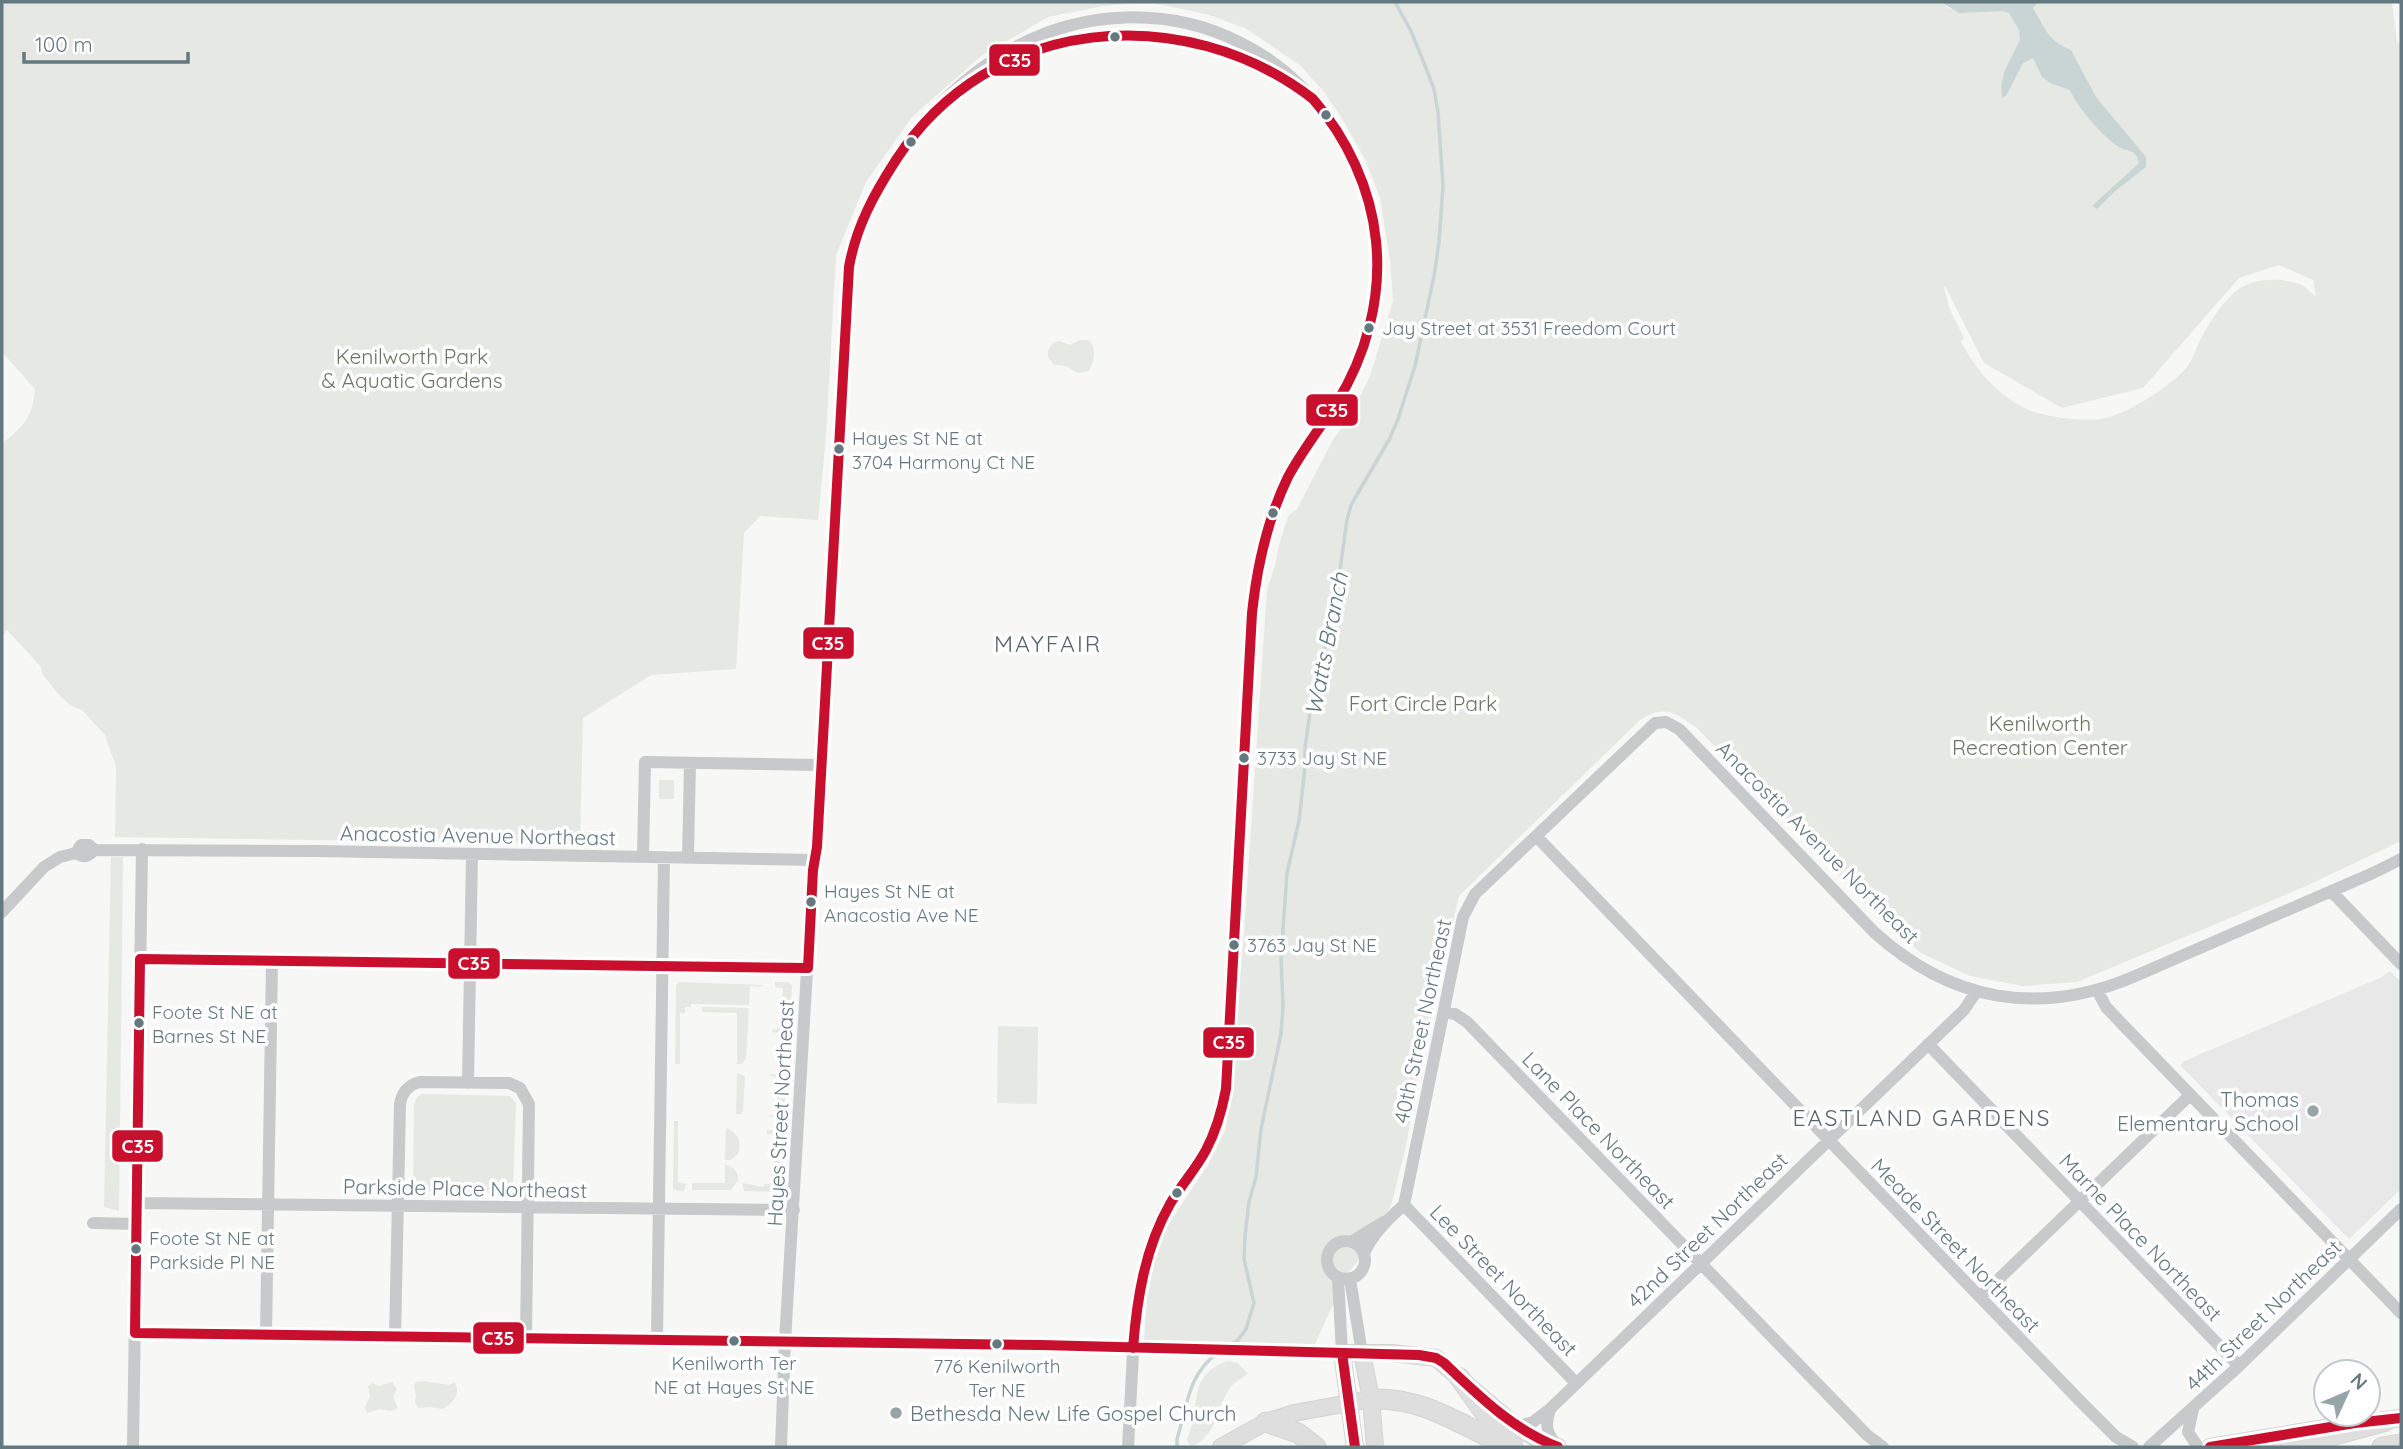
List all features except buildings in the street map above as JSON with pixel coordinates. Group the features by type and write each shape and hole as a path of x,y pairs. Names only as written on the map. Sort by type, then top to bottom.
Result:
{"highway":[{"path":"1459,1377 1511,1447"},
{"path":"1371,1399 1398,1399 1434,1410 1511,1447"},
{"path":"2290,1447 2394,1420"},
{"path":"1266,1422 1298,1433 1316,1447"},
{"path":"2382,1447 2401,1444"}],"main road":[{"path":"1355,1447 1342,1353 1429,1356 1444,1363 1517,1427 1544,1443 1558,1447"},
{"path":"1362,1353 1371,1399 1375,1447"},
{"path":"1221,1447 1266,1422 1294,1413 1371,1399"},
{"path":"2210,1447 2355,1423 2394,1420"}],"street":[{"name":"Hayes Street Northeast","path":"781,1447 785,1341 807,968 817,847 849,267 854,239 893,162 924,120 978,70 1028,40 1074,24 1137,17 1190,23 1213,30 1247,46 1285,72 1322,109 1355,164 1370,207 1378,262 1374,314 1361,354 1345,390 1308,442 1285,484 1266,537 1253,600 1226,1090 1211,1139 1169,1205 1152,1243 1137,1301 1128,1447"},
{"name":"Anacostia Avenue Northeast","path":"1646,729 1660,722 1675,726 1883,940 1925,971 1976,992 2031,999 2066,997 2097,990 2133,977 2401,859"},
{"name":"40th Street Northeast","path":"1404,1205 1468,905 1475,894 1646,729"},
{"path":"643,857 645,762 820,765"},
{"path":"688,857 690,763"},
{"name":"Meade Street Northeast","path":"1536,836 2117,1442 2133,1447"},
{"path":"133,1447 142,849"},
{"name":"Anacostia Avenue Northeast","path":"2,912 44,867 56,859 76,853 82,857 88,856 95,850 814,860"},
{"path":"468,1083 472,854"},
{"path":"657,1339 664,857"},
{"path":"2331,891 2401,964"},
{"path":"140,960 807,968"},
{"path":"266,1335 272,961"},
{"path":"2097,990 2106,1007 2401,1313"},
{"name":"42nd Street Northeast","path":"1517,1427 1533,1422 1550,1409 1964,1010 1976,992"},
{"name":"Lane Place Northeast","path":"1444,1012 1462,1017 1468,1022 1701,1263 1867,1441 1882,1447"},
{"name":"Marne Place Northeast","path":"1928,1044 2239,1366"},
{"path":"395,1338 400,1104 408,1087 420,1082 509,1083 520,1088 528,1098 526,1339"},
{"path":"1980,1297 2190,1095"},
{"name":"Parkside Place Northeast","path":"137,1203 794,1210"},
{"path":"1364,1254 1356,1244 1338,1242 1327,1256 1329,1269 1344,1278 1356,1276 1364,1266 1367,1247 1404,1205"},
{"name":"Lee Street Northeast","path":"1404,1205 1576,1383"},
{"name":"44th Street Northeast","path":"2149,1447 2239,1366 2401,1209"},
{"path":"1351,1242 1388,1220"},
{"path":"93,1223 137,1224"},
{"path":"135,1333 785,1341 1342,1353 1344,1278"},
{"path":"1344,1278 1362,1353"},
{"path":"1550,1409 1546,1426 1552,1441 1558,1447"},
{"path":"2193,1409 2188,1432 2199,1447"}],"shaded area":[{"path":"1941,2 2038,2 2033,8 2044,28 2052,38 2071,50 2096,97 2146,157 2146,167 2097,209 2092,206 2139,163 2136,155 2119,147 2098,129 2070,90 2052,84 2042,77 2033,58 2023,63 2006,96 2002,97 2005,70 2020,40 2019,30 2009,13 1959,13"},
{"name":"Thomas Elementary School","path":"2390,971 2401,982 2401,1189 2349,1239 2181,1066 2182,1062 2382,977"}],"green space":[{"name":"Kenilworth Park & Aquatic Gardens","path":"2,2 1146,2 1103,6 1048,17 981,56 912,117 866,182 836,255 826,437 818,520 760,516 744,533 736,669 651,675 583,718 580,844 115,837 116,767 105,735 82,710 70,705 59,695 43,675 41,667 7,630 3,634 2,632 2,444 26,421 32,408 35,389 2,352"},
{"path":"1148,2 1941,2 1950,9 2001,2 2392,2 2397,42 2401,43 2401,841 2304,887 2077,982 2023,986 1970,976 1921,953 1880,918 1697,728 1670,712 1649,715 1640,720 1459,896 1392,1202 1378,1235 1346,1276 1315,1344 1144,1340 1147,1299 1154,1264 1166,1228 1208,1165 1226,1129 1244,933 1267,590 1288,516 1297,509 1334,438 1350,417 1370,376 1393,301 1390,260 1380,198 1366,161 1343,120 1324,92 1301,66 1245,28 1206,14","holes":["2279,265 2313,280 2316,296 2301,285 2285,281 2262,281 2242,287 2229,297 2217,313 2201,338 2190,363 2179,375 2133,407 2100,419 2062,418 2042,414 2006,397 1981,372 1961,342 1964,338 1950,310 1944,288 1945,286 1984,363 2062,408 2143,388 2239,278"]},
{"path":"1080,340 1088,340 1093,347 1094,359 1089,371 1078,373 1066,366 1054,365 1048,357 1052,343 1059,341 1070,345"},
{"path":"659,780 674,780 674,799 659,799"},
{"path":"111,857 123,857 119,1211 104,1207"},
{"path":"680,982 763,985 750,986 749,1005 691,1004 691,1007 685,1007 685,1013 680,1013 680,1064 675,1064 676,985"},
{"path":"775,982 788,982 792,986 784,1119 767,1116 776,1114 778,1078 769,1075 779,1073 781,1033 772,1030 781,1028 783,988 775,987"},
{"path":"702,1007 749,1008 746,1059 741,1064 737,1064 737,1013 702,1012"},
{"path":"998,1026 1038,1027 1037,1104 997,1103"},
{"path":"737,1073 745,1076 741,1114 736,1114"},
{"path":"422,1094 510,1096 516,1103 513,1191 418,1191 413,1187 414,1105 417,1097"},
{"path":"674,1121 678,1121 678,1182 686,1184 684,1191 673,1190"},
{"path":"726,1128 734,1132 740,1145 738,1154 731,1160 725,1160"},
{"path":"767,1130 783,1131 780,1192 744,1191 742,1183 763,1187 765,1184 772,1184 775,1135 767,1134"},
{"path":"725,1165 733,1168 737,1174 738,1180 731,1190 692,1190 692,1183 725,1183"},
{"path":"1228,1361 1238,1363 1248,1374 1230,1388 1207,1435 1190,1447 1187,1439 1200,1384 1215,1367"},
{"path":"392,1382 397,1389 393,1397 398,1408 367,1413 365,1408 370,1396 368,1386 373,1383 378,1386"},
{"path":"416,1382 449,1385 455,1382 455,1398 443,1409 418,1408 414,1386"}],"waterway":[{"name":"Watts Branch","path":"1230,1345 1238,1340 1246,1329 1254,1303 1244,1259 1245,1236 1249,1202 1256,1177 1261,1129 1281,1034 1281,957 1287,873 1299,821 1305,747 1316,671 1335,606 1351,505 1398,419 1415,366 1439,242 1443,186 1434,89 1411,31 1395,2"},
{"name":"Watts Branch","path":"1177,1447 1186,1403 1194,1381 1200,1370 1218,1353"}],"transit line":[{"name":"C35","path":"808,968 849,267 856,238 873,198 896,160 936,111 983,75 1036,50 1092,38 1150,36 1207,46 1262,67 1313,99 1347,147 1363,184 1373,222 1377,262 1374,305 1370,326 1347,386 1288,477 1274,510 1260,561 1252,613 1226,1089 1210,1143 1170,1204 1154,1238 1140,1292 1133,1348"},
{"name":"C35","path":"140,959 808,968"},
{"name":"C35","path":"135,1333 140,959"},
{"name":"C35","path":"135,1333 1041,1345 1419,1355 1436,1358 1444,1363 1511,1421 1541,1440 1558,1447"},
{"name":"C35","path":"1342,1353 1355,1447"},
{"name":"C35","path":"2210,1447 2401,1418"}],"place":[{"name":"Jay Street at 3531 Freedom Court","path":"1369,328"},
{"name":"Hayes St NE at 3704 Harmony Ct NE","path":"839,449"},
{"name":"3733 Jay St NE","path":"1244,758"},
{"name":"Hayes St NE at Anacostia Ave NE","path":"811,902"},
{"name":"3763 Jay St NE","path":"1234,945"},
{"name":"Foote St NE at Barnes St NE","path":"139,1023"},
{"name":"Thomas Elementary School","path":"2313,1111"},
{"name":"Foote St NE at Parkside Pl NE","path":"136,1249"},
{"name":"Kenilworth Ter NE at Hayes St NE","path":"734,1341"},
{"name":"776 Kenilworth Ter NE","path":"997,1344"},
{"name":"Bethesda New Life Gospel Church","path":"896,1413"}],"district":[{"name":"MAYFAIR","path":"1048,643"},
{"name":"EASTLAND GARDENS","path":"1922,1117"}],"park label":[{"name":"Fort Circle Park","path":"1423,703"},
{"name":"Kenilworth Recreation Center","path":"2040,735"}]}
